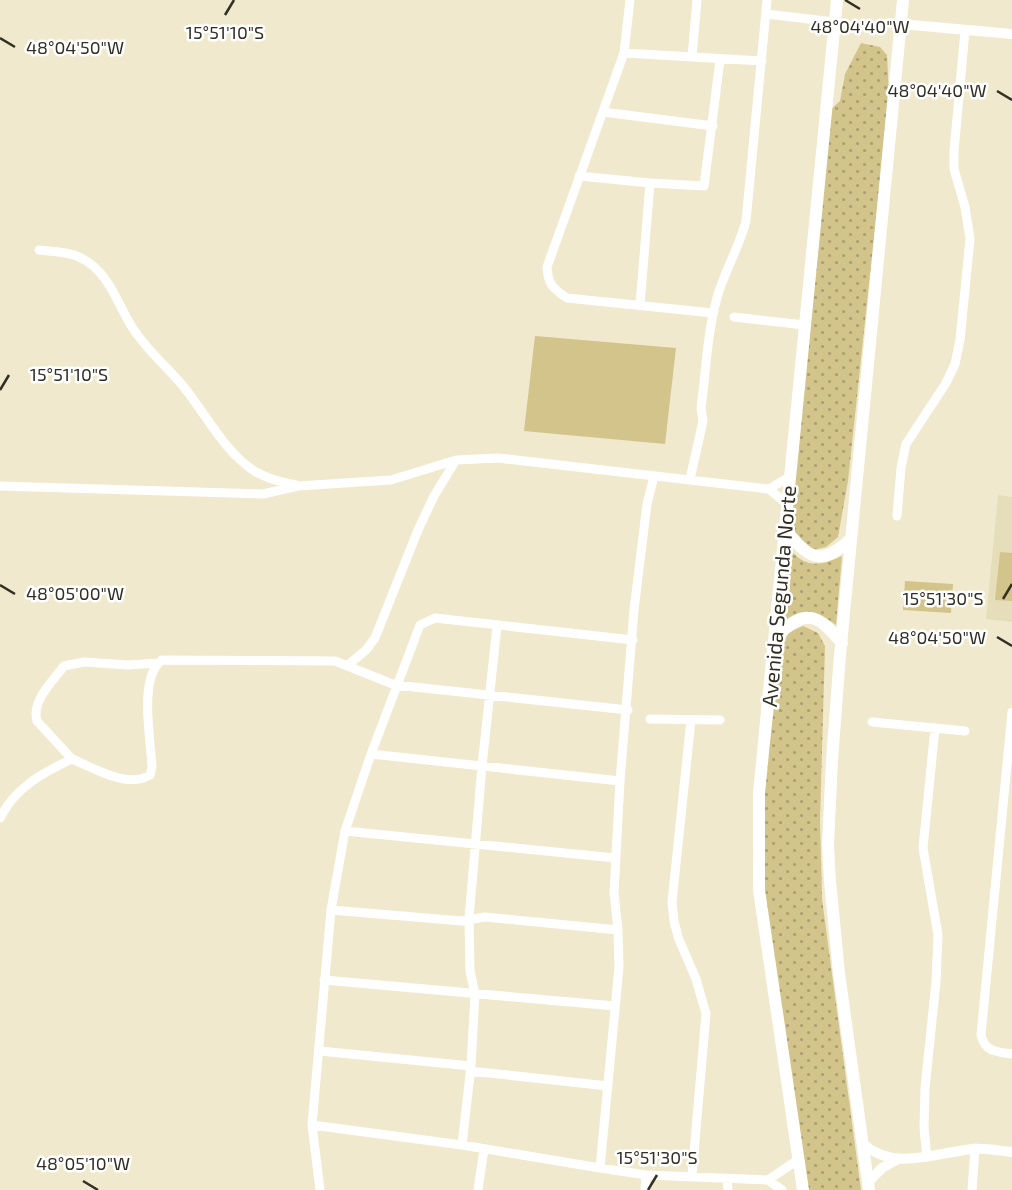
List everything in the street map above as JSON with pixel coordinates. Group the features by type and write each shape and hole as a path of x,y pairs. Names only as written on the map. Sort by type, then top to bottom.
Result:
{"main road":[{"name":"Avenida Segunda Norte","path":"803,1190 759,890 759,793 837,0"},
{"path":"868,1186 839,973 828,845 832,760 851,538 903,0"},
{"path":"785,529 800,548 821,558 838,551 851,538"},
{"path":"775,637 795,620 808,618 819,620 842,643"}],"street":[{"path":"630,0 624,53 547,267 548,281 554,290 567,298 713,313"},
{"path":"692,57 697,0"},
{"path":"690,479 703,421 701,408 713,313 724,275 746,221 767,0"},
{"path":"766,14 834,22"},
{"path":"901,24 1012,34"},
{"path":"897,516 906,444 946,383 955,364 960,340 970,239 965,207 954,169 954,151 965,31"},
{"path":"624,53 762,61"},
{"path":"579,176 704,186 720,60"},
{"path":"603,112 713,126"},
{"path":"640,304 650,183"},
{"path":"39,250 75,255 97,270 113,291 144,345 179,382 240,460 256,472 298,486"},
{"path":"734,317 804,325"},
{"path":"0,486 263,494 298,486 391,480 456,460 498,458 769,489 787,503"},
{"path":"348,665 366,650 375,638 418,530 434,496 456,460"},
{"path":"600,1168 619,967 614,893 620,781 628,710 634,610 647,503 654,476"},
{"path":"769,489 789,477"},
{"path":"320,1190 312,1125 331,910 345,831 420,625 435,618 633,640"},
{"path":"462,1145 471,1068 475,994 470,962 469,919 497,626"},
{"path":"158,663 128,665 84,662 64,666 36,705 37,721 72,759 117,777 139,779 150,775 152,767 148,695 154,668 162,660 321,660 348,665 396,685 628,710"},
{"path":"1012,712 981,1035 986,1047 995,1052 1012,1054"},
{"path":"650,719 720,720"},
{"path":"691,720 672,902 678,937 696,979 706,1014 692,1177"},
{"path":"872,722 965,731"},
{"path":"927,1157 924,1129 925,1088 938,935 923,848 935,728"},
{"path":"371,754 620,781"},
{"path":"0,818 11,798 29,783 72,759"},
{"path":"345,831 615,858"},
{"path":"331,910 462,921 485,917 618,930"},
{"path":"324,980 615,1006"},
{"path":"320,1051 608,1086"},
{"path":"312,1125 462,1145 646,1175 768,1180 782,1190"},
{"path":"863,1144 878,1154 898,1159 927,1157 975,1148 1012,1152"},
{"path":"972,1190 975,1148"},
{"path":"478,1190 484,1149"},
{"path":"768,1180 799,1159"},
{"path":"868,1186 882,1168 898,1159"},
{"path":"645,1190 646,1175"},
{"path":"727,1178 728,1190"}],"shaded area":[{"path":"861,43 880,47 887,55 889,96 848,481 838,537 826,547 812,550 788,528 828,112 840,101 845,74"},
{"path":"535,336 676,348 665,444 524,431"},
{"path":"998,495 1012,497 1012,622 986,619"},
{"path":"788,547 800,559 812,564 842,556 836,625 810,612 797,614 782,622"},
{"path":"1000,552 1012,553 1012,601 995,600"},
{"path":"905,581 953,584 951,613 903,610"},
{"path":"803,626 818,633 825,646 820,820 822,899 861,1190 807,1190 762,889 763,791 783,642 790,632"}]}
